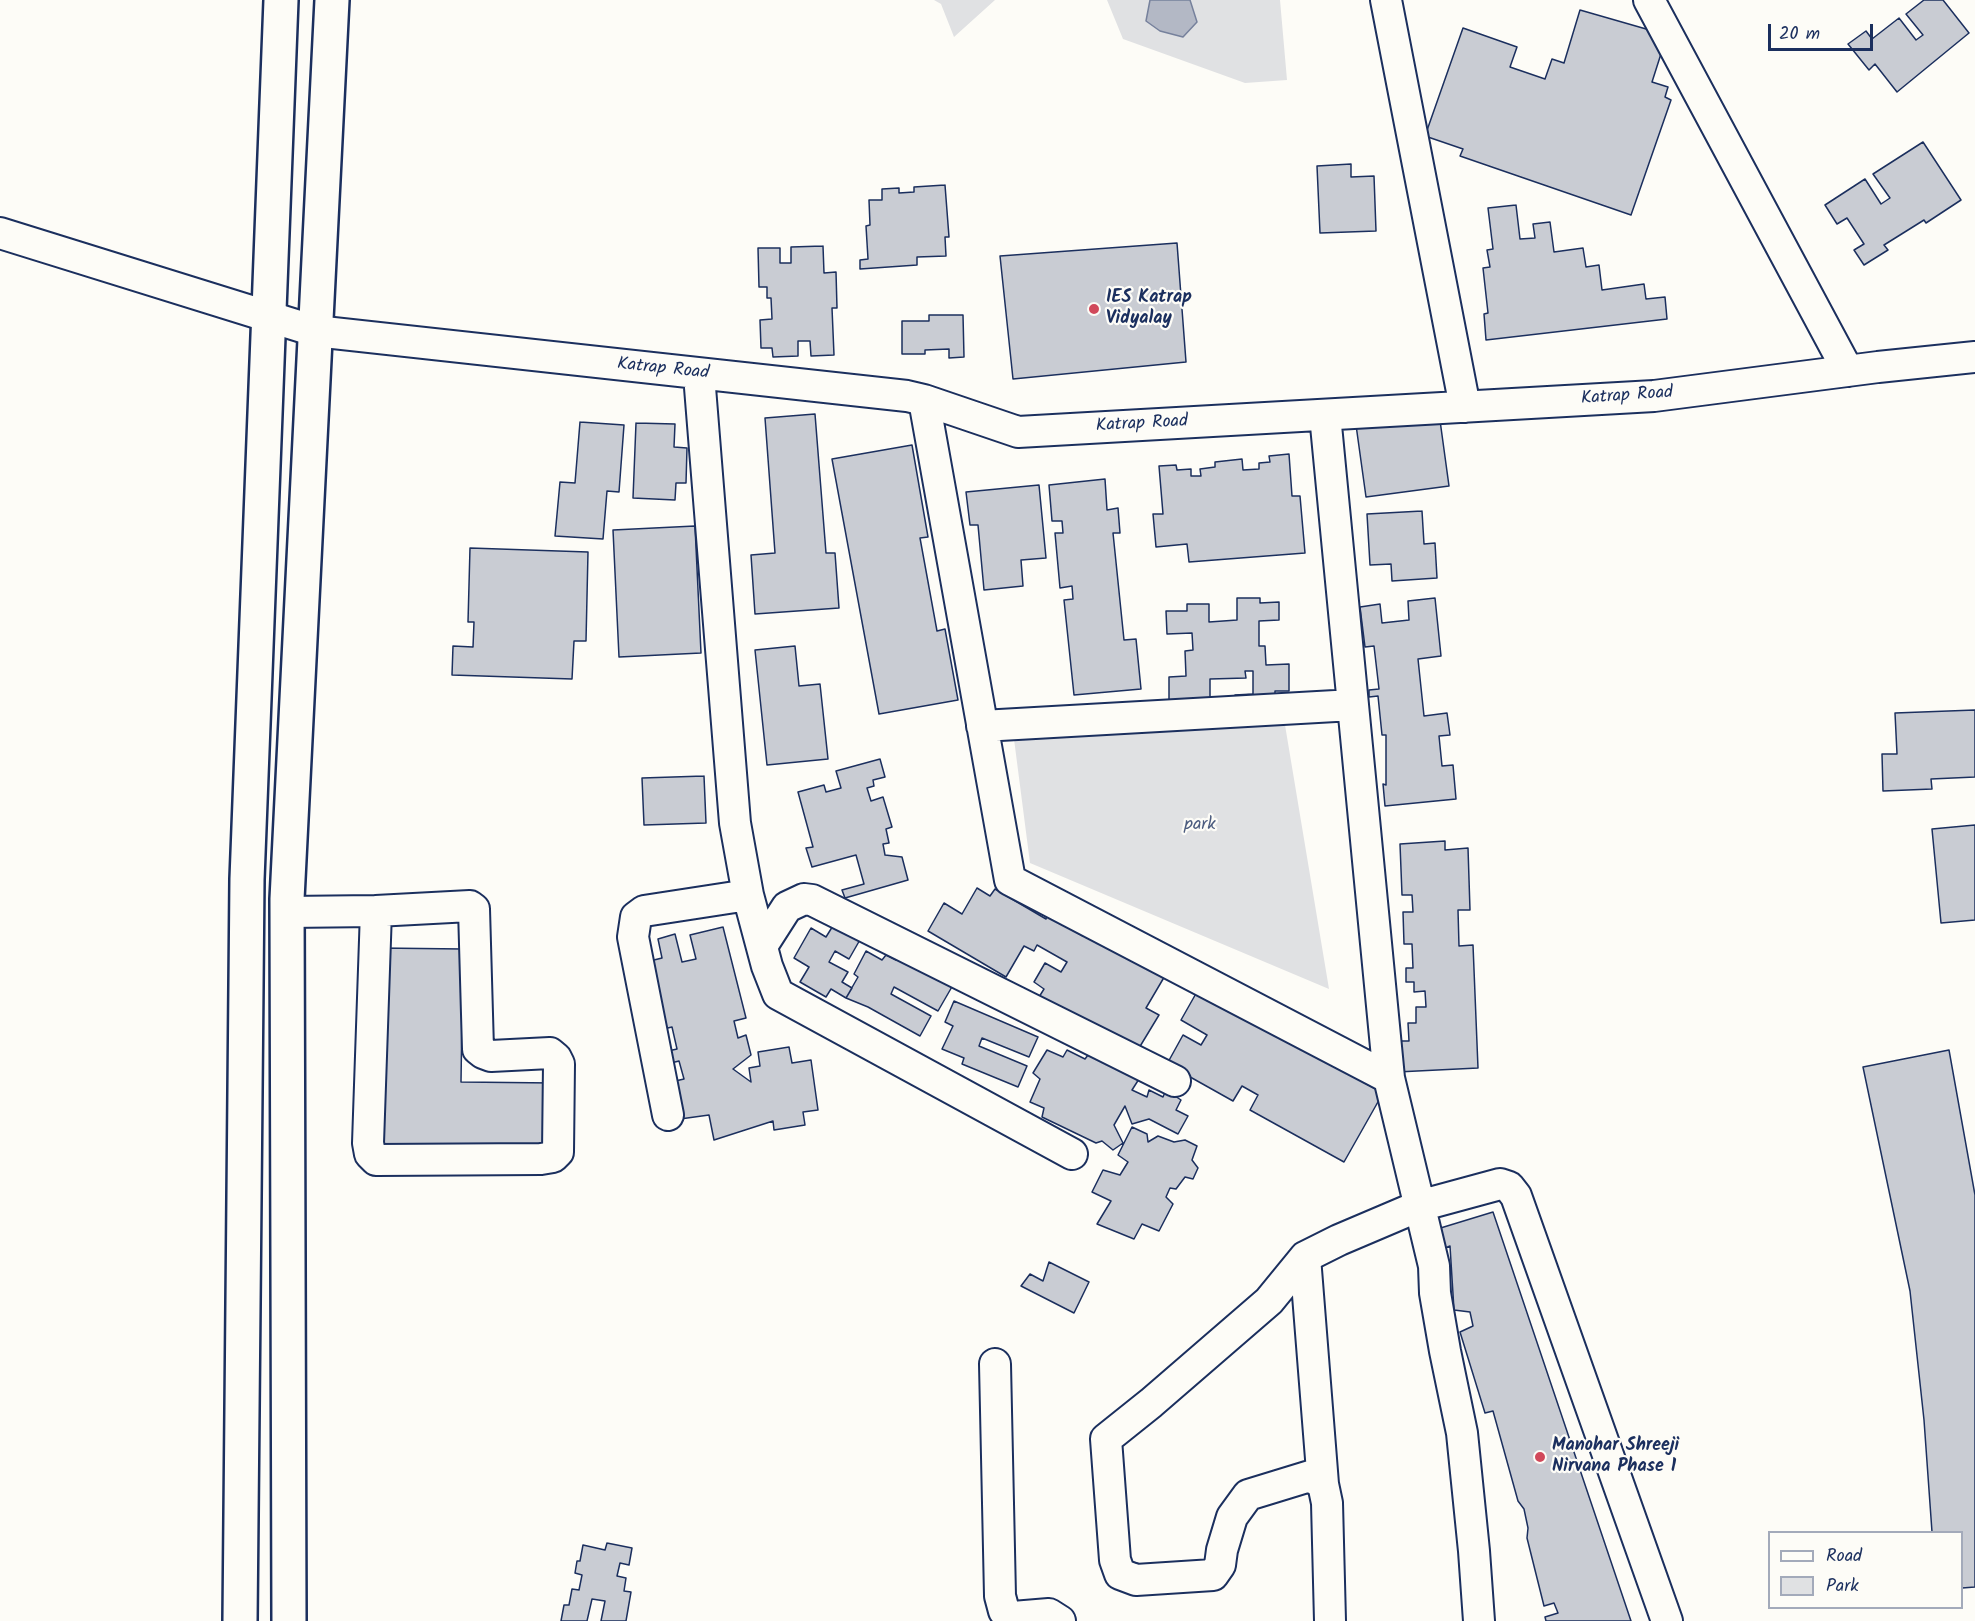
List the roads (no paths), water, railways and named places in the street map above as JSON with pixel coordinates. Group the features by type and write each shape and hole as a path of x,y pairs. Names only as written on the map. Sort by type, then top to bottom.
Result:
{"street":[{"path":"240,1621 247,898 281,0"},
{"path":"289,1621 287,906 332,0"},
{"path":"1386,0 1465,407"},
{"path":"1649,0 1848,371"},
{"name":"Katrap Road","path":"0,233 315,331 906,396 1018,432 1654,396 1975,357"},
{"path":"699,375 735,823 748,895 778,994 1072,1154"},
{"path":"924,400 1010,880 1389,1078"},
{"path":"1325,415 1389,1078 1434,1266 1435,1293 1462,1432 1479,1621"},
{"path":"982,726 1353,705"},
{"path":"669,1115 633,937 636,917 644,911 748,895"},
{"path":"247,898 287,906 376,911 470,906 474,909 478,1049 491,1056 550,1053 556,1058 559,1064 558,1152 553,1157 376,1160 370,1154 368,1143 376,911"},
{"path":"762,946 788,907 804,899 812,900 1175,1081"},
{"path":"1323,1484 1310,1476 1248,1495 1232,1517 1220,1565 1213,1575 1136,1580 1120,1574 1115,1560 1106,1439 1269,1301 1305,1257 1419,1206 1500,1184 1509,1187 1516,1196 1667,1621"},
{"path":"1305,1257 1323,1484 1327,1503 1330,1621"},
{"path":"995,1364 1000,1596 1004,1611 1013,1617 1049,1614 1060,1621"}],"place":[{"name":"IES Katrap Vidyalay","path":"1094,309"},
{"name":"Manohar Shreeji Nirvana Phase 1","path":"1540,1457"}],"park label":[{"name":"park","path":"1200,826"}]}
